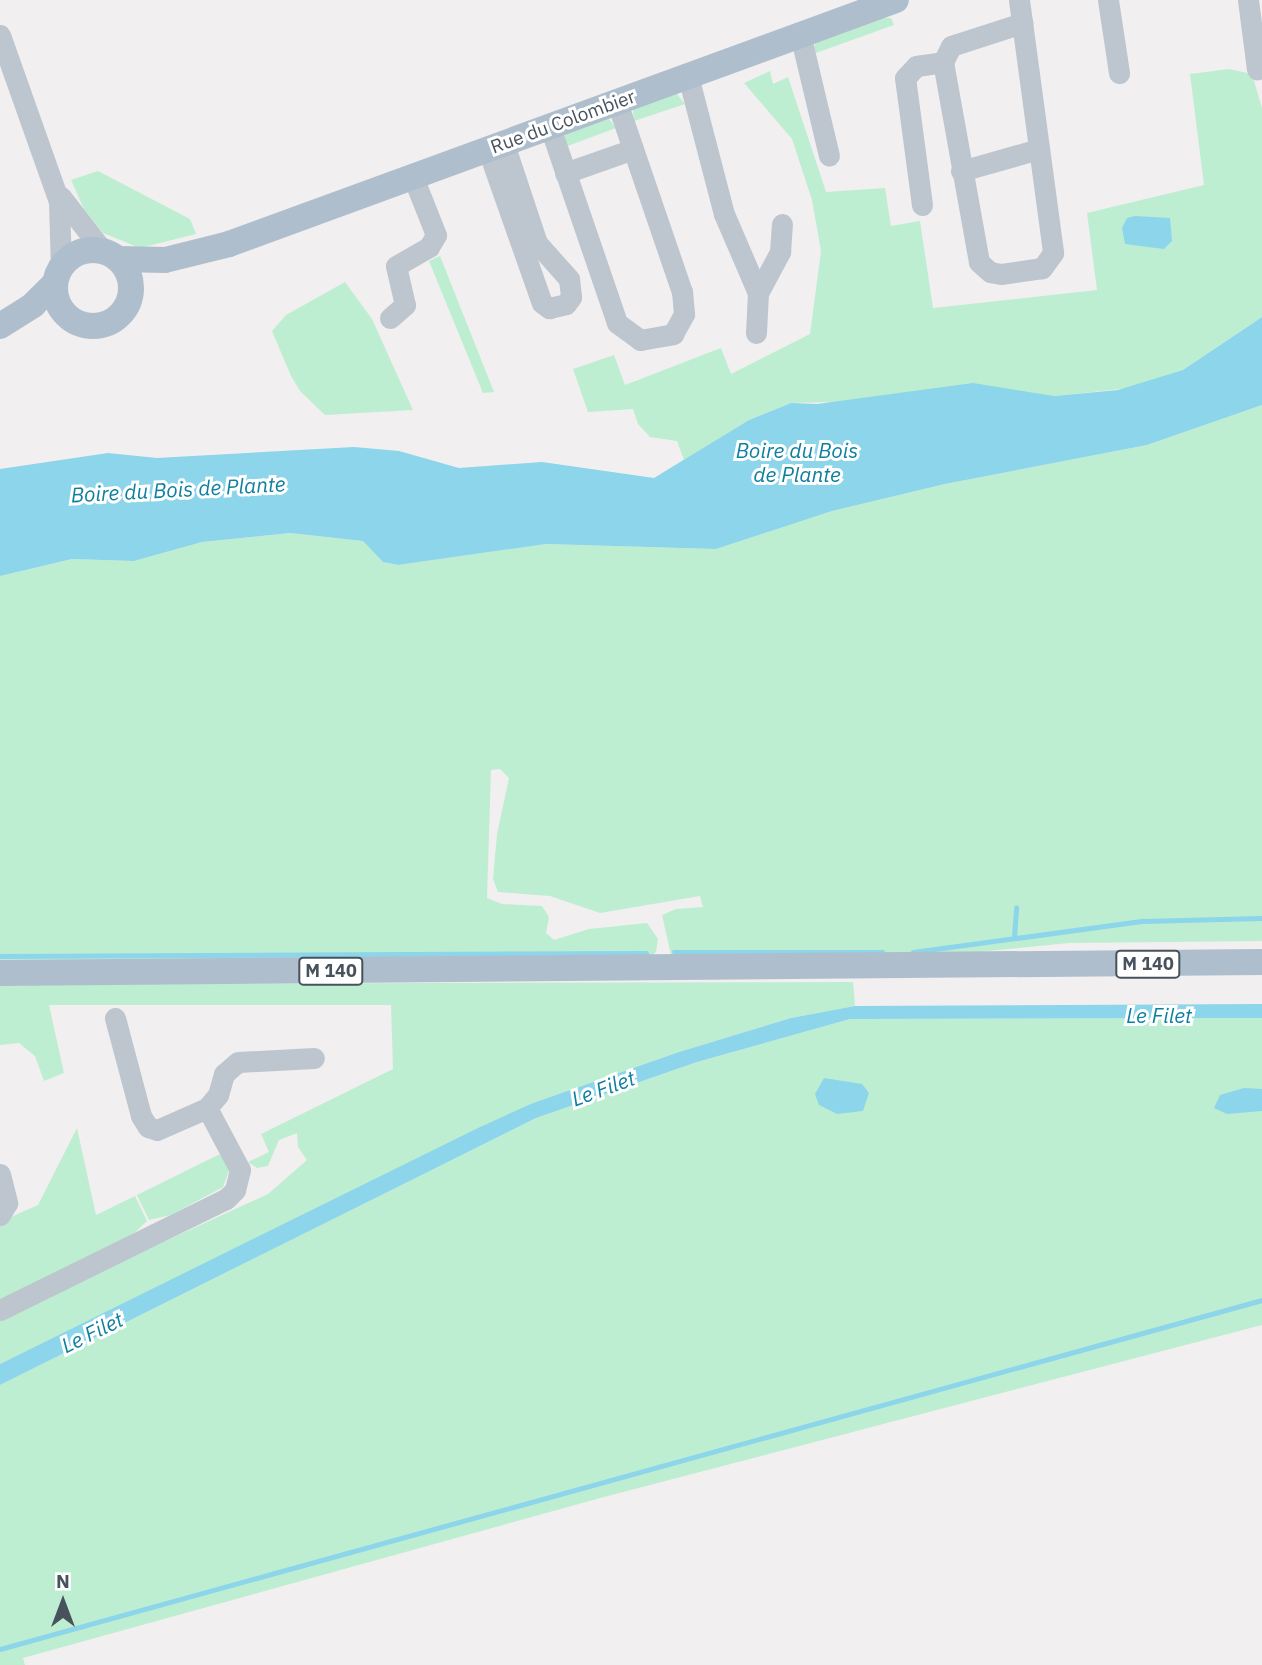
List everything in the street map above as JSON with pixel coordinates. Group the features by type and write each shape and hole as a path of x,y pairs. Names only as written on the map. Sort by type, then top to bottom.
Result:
{"main road":[{"name":"Rue du Colombier","path":"129,299 150,278 229,244 896,0"},
{"name":"Rue du Colombier","path":"111,255 164,260 229,244"},
{"path":"0,327 33,305 58,276 79,253 111,255 130,277 129,299 106,323 83,325 67,316 59,304 58,276"},
{"path":"0,327 67,316"},
{"name":"M 140","path":"0,973 1262,962"}],"street":[{"path":"1018,0 1022,23 1053,253 1042,268 1001,274 984,267 961,171 943,62 951,46 1022,23"},
{"path":"1108,0 1119,73"},
{"path":"1248,0 1256,69"},
{"path":"800,34 830,156"},
{"path":"0,35 54,186 62,231 58,276"},
{"path":"922,205 905,78 916,65 943,62"},
{"path":"688,76 719,198 758,293 756,333"},
{"path":"550,127 617,323 633,338 655,340 678,330 684,303 617,102"},
{"path":"496,147 530,246"},
{"path":"565,173 633,149"},
{"path":"961,171 1039,149"},
{"path":"390,318 405,305 396,266 429,247 436,235 413,177"},
{"path":"54,186 75,221 111,255"},
{"path":"758,293 780,252 782,224"},
{"path":"115,1018 141,1116 148,1127 164,1128 207,1108 218,1095 224,1073 238,1062 314,1058"},
{"path":"0,1310 226,1199 235,1190 240,1170 207,1108"},
{"path":"0,1174 7,1203 0,1214"}],"green space":[{"path":"883,18 891,18 894,25 813,54 815,43"},
{"path":"1229,69 1252,74 1262,108 1262,317 1183,370 1130,388 1054,396 791,403 749,420 684,460 677,441 650,437 638,424 633,409 588,412 573,369 614,355 625,385 721,348 731,374 810,334 821,251 812,200 792,139 744,83 770,71 773,84 788,77 826,192 885,188 891,226 920,221 933,308 1097,290 1087,213 1204,185 1190,74"},
{"path":"676,93 685,104 634,121 633,109"},
{"path":"609,119 616,128 565,147 565,134"},
{"path":"98,171 190,219 196,234 140,248 103,233 84,209 71,180"},
{"path":"440,256 494,392 483,393 429,261"},
{"path":"345,282 372,319 413,410 325,415 300,391 291,376 272,331 286,315"},
{"path":"1262,405 1262,941 1069,943 957,954 671,955 662,915 676,909 703,907 700,896 600,913 550,896 498,892 493,879 497,834 509,778 500,769 491,770 487,898 502,904 542,906 549,917 546,933 554,940 589,929 647,923 658,939 656,952 651,956 0,962 0,576 72,559 134,561 202,542 290,533 363,541 383,562 398,565 546,544 716,549 832,511 945,484 1147,445"},
{"path":"853,982 855,1006 791,1018 679,1052 533,1103 0,1364 0,1317 268,1194 307,1160 298,1147 297,1133 279,1140 268,1166 257,1168 248,1162 269,1152 261,1134 393,1069 391,1005 49,1005 64,1073 44,1081 35,1056 19,1043 0,1045 0,984"},
{"path":"1262,1018 1262,1325 604,1497 23,1658 25,1665 0,1665 0,1385 536,1118 697,1062 850,1019"},
{"path":"77,1128 96,1215 135,1196 147,1221 131,1236 0,1301 0,1222 38,1205"},
{"path":"222,1153 229,1171 223,1187 171,1215 149,1220 137,1195"}],"water":[{"path":"1127,218 1170,218 1172,241 1164,249 1125,244 1122,228"},
{"name":"Boire du Bois de Plante","path":"1262,317 1262,405 1147,445 945,484 832,511 716,549 546,544 398,565 383,562 363,541 290,533 202,542 134,561 72,559 0,576 0,469 108,453 157,458 354,447 399,451 459,468 542,462 654,478 749,420 791,403 817,404 973,383 1054,396 1118,390 1183,370"},
{"name":"Le Filet","path":"1262,1004 1262,1018 850,1019 697,1062 536,1118 0,1385 0,1364 478,1128 533,1103 679,1052 791,1018 855,1006"},
{"path":"824,1078 862,1084 869,1093 863,1111 837,1114 819,1105 815,1094"},
{"path":"1244,1088 1262,1089 1262,1111 1227,1114 1214,1108 1220,1095"}],"waterway":[{"path":"1014,938 1016,908"},
{"path":"913,952 1143,921 1262,918"},
{"path":"674,952 883,952"},
{"path":"0,956 646,953"},
{"path":"0,1649 1262,1300"}]}
